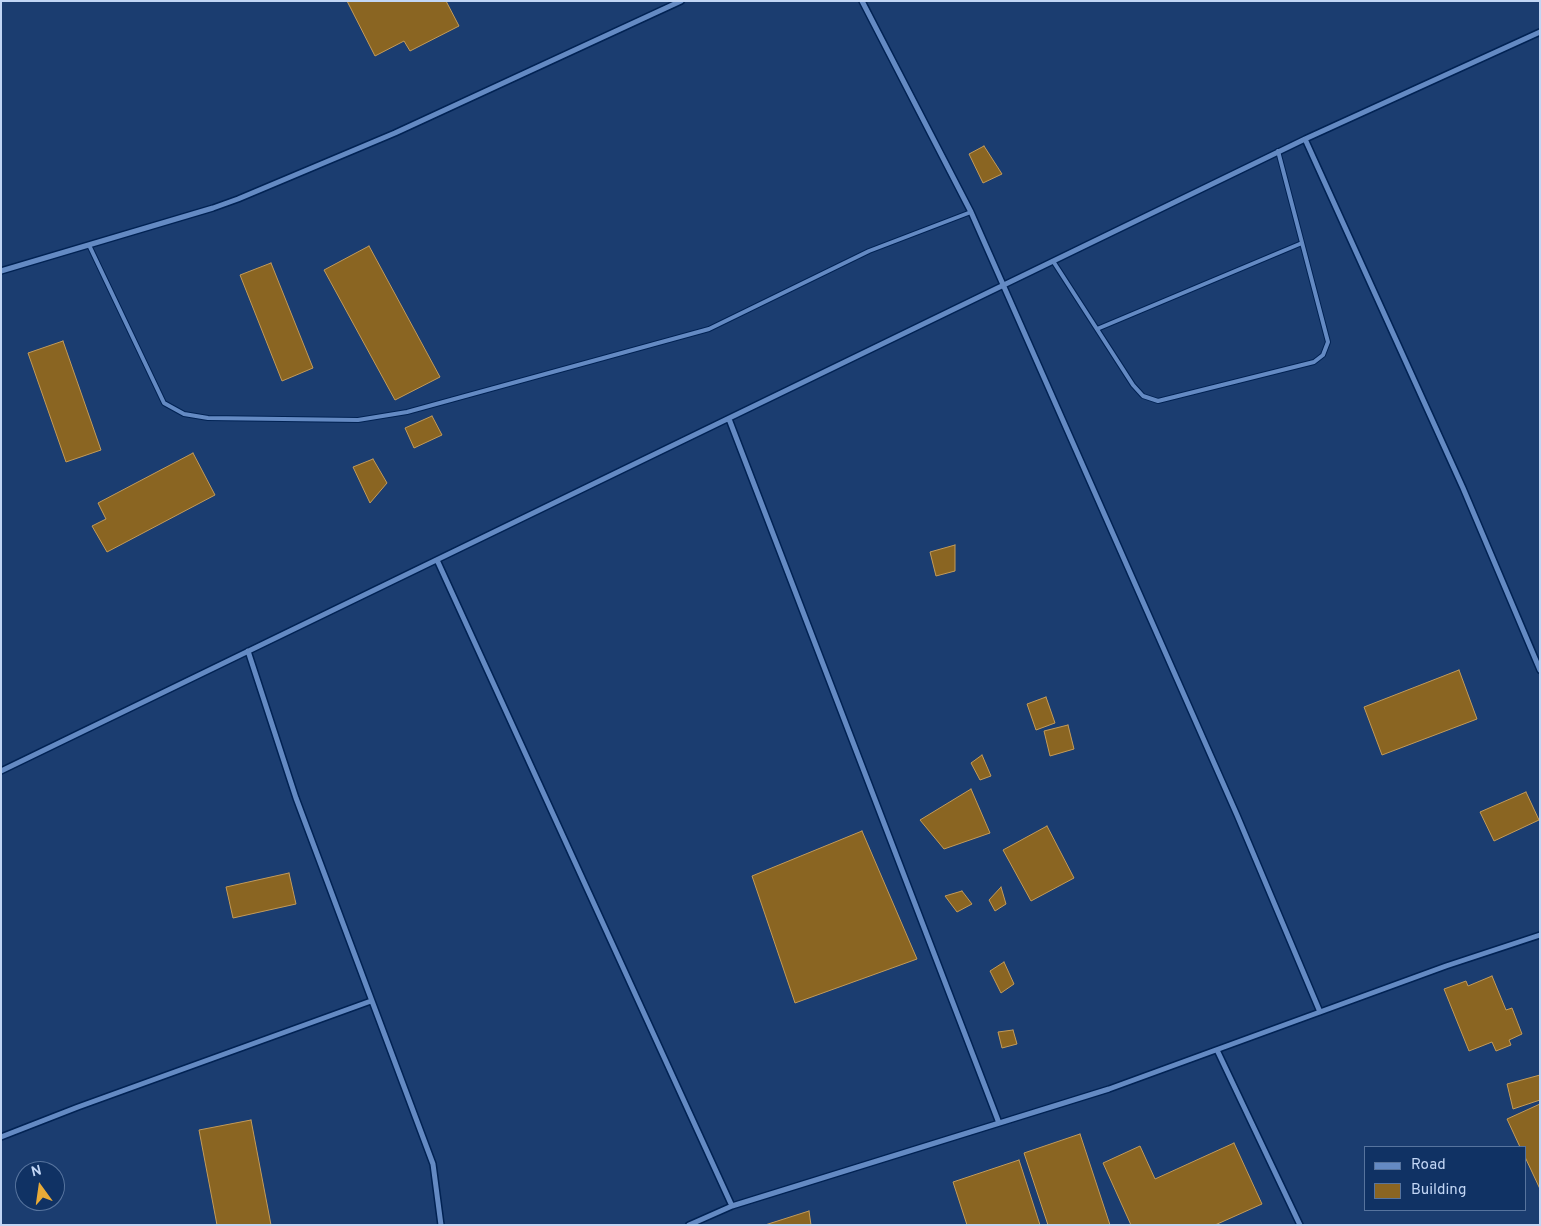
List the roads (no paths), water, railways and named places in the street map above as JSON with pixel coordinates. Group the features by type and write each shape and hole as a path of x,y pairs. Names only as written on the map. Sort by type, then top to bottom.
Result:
{"street":[{"path":"1,271 89,246 238,199 394,134 681,1"},
{"path":"862,1 971,212 1237,814 1320,1012"},
{"path":"1,770 1053,262 1278,151 1540,32"},
{"path":"1305,139 1464,488 1540,670"},
{"path":"729,419 999,1123"},
{"path":"437,560 732,1206"},
{"path":"248,651 296,798 433,1164 441,1225"},
{"path":"689,1225 732,1206 1109,1089 1437,969 1540,935"},
{"path":"1,1137 88,1103 371,1001"},
{"path":"1217,1050 1300,1225"}],"lane":[{"path":"1053,262 1133,385 1143,396 1158,401 1314,362 1323,355 1328,342 1278,151"},
{"path":"89,246 164,403 184,414 208,418 358,420 407,412 709,329 869,251 971,212"},
{"path":"1097,329 1302,243"}]}
